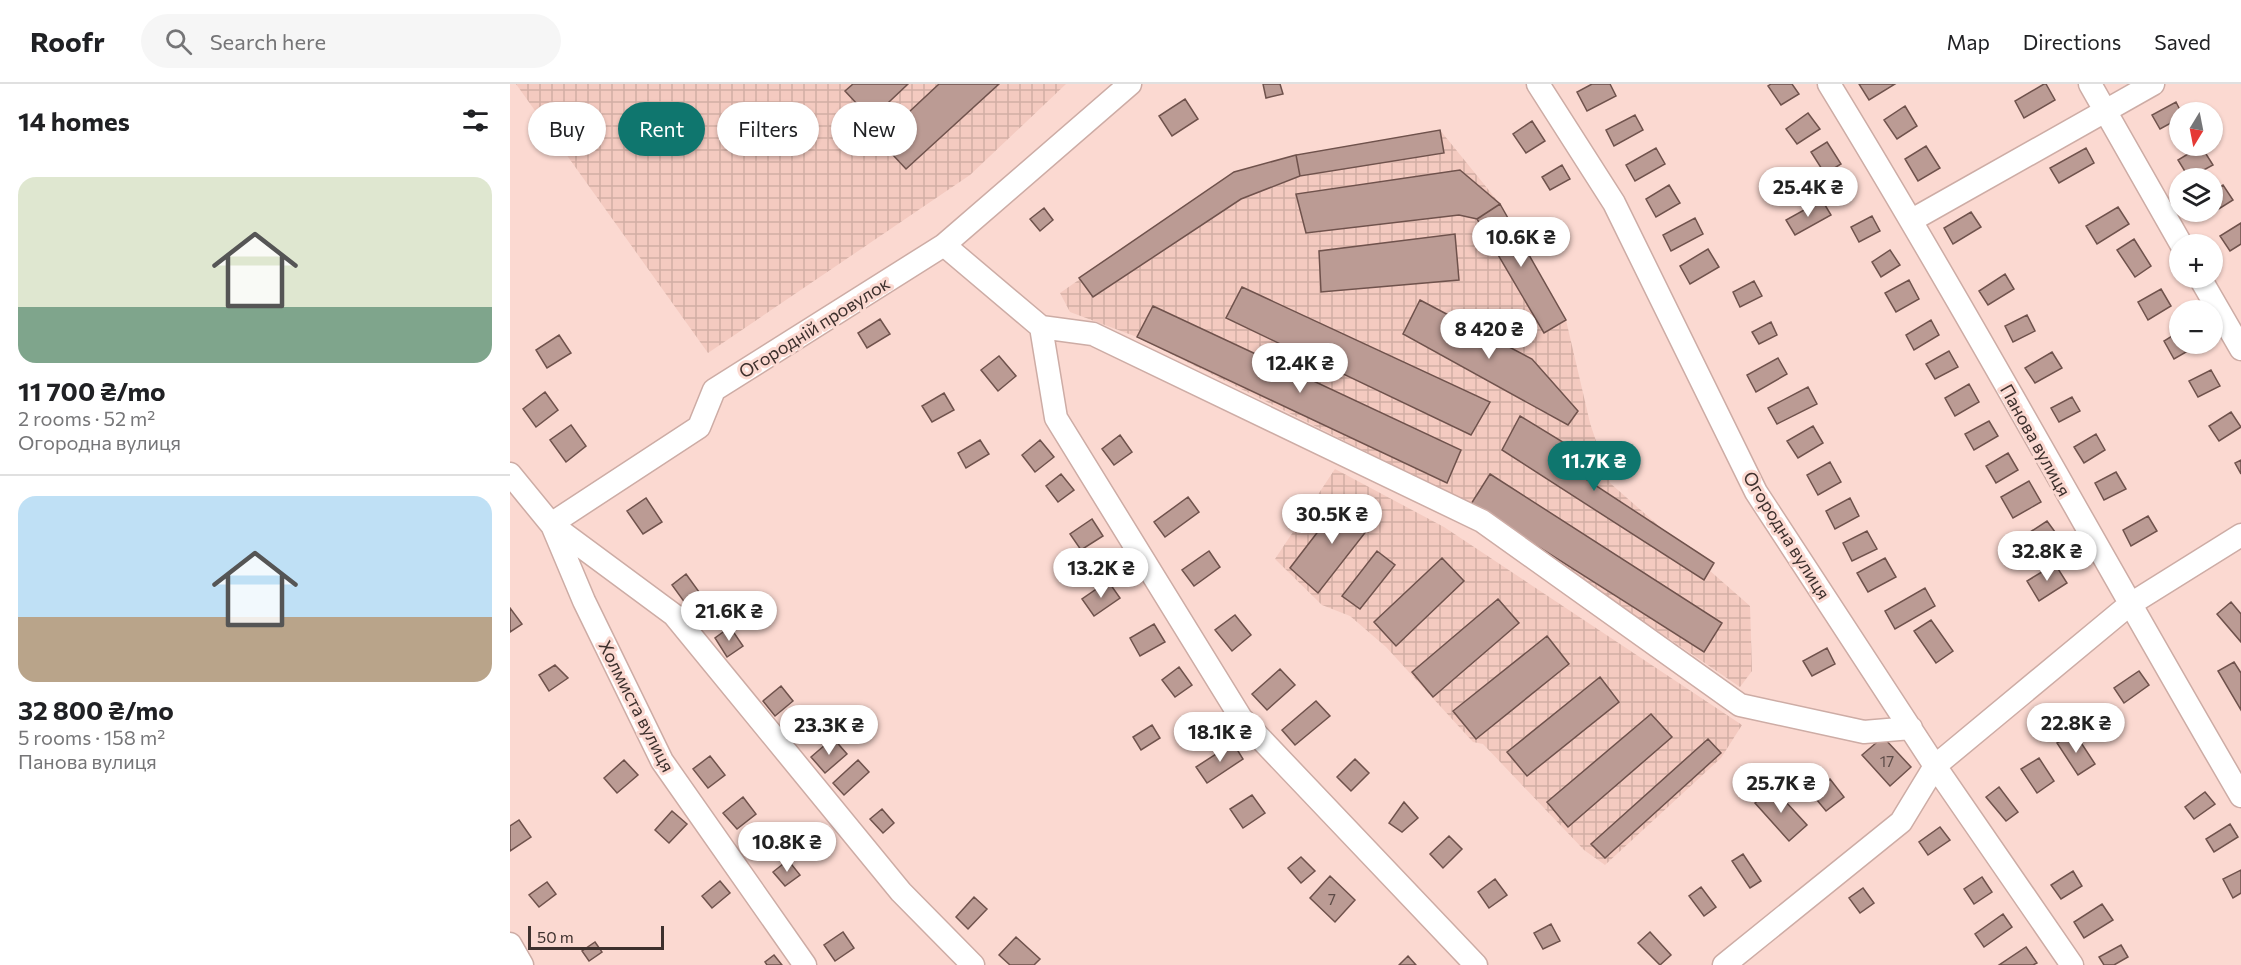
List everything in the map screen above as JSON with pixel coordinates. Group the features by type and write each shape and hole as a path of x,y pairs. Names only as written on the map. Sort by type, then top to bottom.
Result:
{"street":[{"name":"Огородній провулок","path":"551,524 699,427 714,390 944,245 1130,84"},
{"name":"Огородна вулиця","path":"1538,84 1614,203 1756,492 1935,766 2072,965"},
{"name":"Панова вулиця","path":"1829,84 1912,220 2129,605 2241,796"},
{"path":"2090,84 2175,234"},
{"path":"1912,220 2153,84"},
{"path":"944,245 1041,327 1093,334 1482,521 1740,705 1864,732 1911,728"},
{"path":"2206,288 2241,349"},
{"path":"1041,327 1056,418 1241,718 1476,965"},
{"path":"510,474 551,524 674,615 901,892 973,965"},
{"name":"Холмиста вулиця","path":"551,524 584,601 662,761 805,965"},
{"path":"1724,965 1901,822 1935,766 2129,605 2241,535"},
{"path":"510,944 522,965"}],"shaded area":[{"path":"516,84 1066,84 970,175 708,353 567,156 606,156 606,102 529,102"},
{"path":"1440,130 1500,204 1566,320 1590,423 1610,483 1750,606 1752,671 1740,687 1471,504 1137,337 1070,312 1060,293 1234,172 1296,155"},
{"path":"1335,469 1444,527 1742,725 1721,758 1605,865 1584,850 1483,744 1473,742 1386,647 1350,616 1322,605 1275,559"}],"building":[{"path":"853,84 908,84 889,102 855,102 845,91"},
{"path":"939,84 999,84 906,169 894,156 917,156 917,105"},
{"path":"1263,84 1280,84 1283,94 1266,98"},
{"path":"1592,84 1610,84 1616,96 1587,111 1577,92"},
{"path":"1792,84 1799,94 1781,105 1768,86"},
{"path":"1859,84 1895,84 1869,100"},
{"path":"2044,84 2055,100 2024,118 2015,101"},
{"path":"1185,99 1198,119 1172,136 1159,116"},
{"path":"1905,106 1917,126 1897,139 1884,120"},
{"path":"2169,106 2169,124 2160,129 2152,115"},
{"path":"1808,113 1820,129 1797,144 1786,129"},
{"path":"1635,115 1643,130 1614,146 1606,130"},
{"path":"1532,121 1545,141 1526,153 1513,134"},
{"path":"1440,130 1444,153 1300,176 1296,155"},
{"path":"1827,142 1841,164 1825,174 1811,152"},
{"path":"1926,146 1940,168 1918,181 1905,159"},
{"path":"1656,148 1665,164 1635,181 1626,165"},
{"path":"2086,148 2094,163 2059,183 2050,168"},
{"path":"1296,155 1300,176 1241,199 1093,297 1079,278 1234,172"},
{"path":"2185,156 2207,156 2213,165 2207,168 2183,168 2178,160"},
{"path":"1562,165 1570,179 1550,190 1542,177"},
{"path":"1460,170 1500,204 1477,219 1459,215 1306,233 1296,194"},
{"path":"1669,185 1680,203 1656,217 1646,199"},
{"path":"2223,185 2233,200 2223,206"},
{"path":"1822,200 1831,215 1795,235 1786,220"},
{"path":"1500,204 1566,320 1544,333 1477,219"},
{"path":"2118,207 2129,224 2097,244 2086,226"},
{"path":"1044,208 1053,220 1040,231 1030,219"},
{"path":"1971,212 1981,227 1953,244 1944,228"},
{"path":"1872,216 1880,231 1859,242 1851,227"},
{"path":"1695,218 1703,234 1671,251 1663,235"},
{"path":"2241,223 2241,244 2230,251 2223,240 2223,234"},
{"path":"1455,234 1459,280 1321,292 1319,251"},
{"path":"2134,239 2151,266 2135,277 2117,250"},
{"path":"1708,249 1719,267 1690,284 1680,266"},
{"path":"1890,250 1900,265 1881,277 1872,262"},
{"path":"2005,274 2014,289 1988,305 1979,291"},
{"path":"1909,280 1919,299 1896,312 1885,293"},
{"path":"1754,281 1762,296 1740,307 1733,292"},
{"path":"1242,287 1490,402 1471,435 1226,318"},
{"path":"2161,289 2169,303 2169,307 2148,320 2138,302"},
{"path":"1420,300 1532,359 1578,411 1568,425 1403,334"},
{"path":"1153,306 1461,450 1447,483 1137,337"},
{"path":"2027,315 2035,331 2013,342 2005,326"},
{"path":"880,319 890,334 867,348 858,333"},
{"path":"1931,320 1939,335 1914,350 1906,335"},
{"path":"1771,322 1777,335 1759,344 1752,332"},
{"path":"559,335 571,353 547,368 536,350"},
{"path":"2169,338 2169,350 2164,341"},
{"path":"1949,351 1958,367 1935,379 1926,364"},
{"path":"2052,352 2062,368 2035,383 2025,368"},
{"path":"2171,354 2183,354 2174,359"},
{"path":"999,356 1016,376 998,391 981,370"},
{"path":"1778,358 1787,374 1756,392 1747,375"},
{"path":"2211,370 2220,386 2198,397 2189,381"},
{"path":"1969,384 1979,402 1955,416 1945,398"},
{"path":"1808,387 1817,404 1777,424 1768,408"},
{"path":"545,392 558,410 536,427 523,409"},
{"path":"944,393 954,410 932,422 922,406"},
{"path":"2072,397 2080,411 2059,422 2051,408"},
{"path":"2231,412 2241,427 2219,441 2209,426"},
{"path":"1520,416 1584,455 1575,472 1714,563 1704,580 1502,450"},
{"path":"1989,421 1998,436 1974,450 1965,434"},
{"path":"571,425 586,446 566,462 550,440"},
{"path":"1813,426 1823,443 1798,458 1787,441"},
{"path":"2096,434 2105,450 2084,463 2074,447"},
{"path":"1120,435 1132,452 1114,465 1102,449"},
{"path":"980,440 989,454 966,468 958,453"},
{"path":"1040,440 1054,457 1035,472 1022,455"},
{"path":"2008,453 2018,470 1996,483 1986,466"},
{"path":"2241,460 2241,474 2235,463"},
{"path":"1830,462 1841,482 1818,495 1807,475"},
{"path":"2116,472 2126,489 2104,500 2095,483"},
{"path":"1061,474 1074,490 1058,502 1046,486"},
{"path":"1490,474 1722,623 1704,652 1471,504"},
{"path":"2029,481 2041,502 2013,518 2001,497"},
{"path":"1188,497 1199,512 1165,537 1154,522"},
{"path":"646,498 662,522 643,534 627,511"},
{"path":"1850,498 1859,516 1835,529 1826,511"},
{"path":"1343,499 1375,520 1318,593 1290,568"},
{"path":"2148,516 2157,531 2131,546 2123,530"},
{"path":"1092,519 1103,536 1081,550 1070,534"},
{"path":"2047,521 2058,536 2035,551 2024,536"},
{"path":"1867,531 1877,549 1852,561 1843,543"},
{"path":"1209,551 1220,567 1194,586 1182,570"},
{"path":"1377,551 1395,565 1360,609 1342,596"},
{"path":"1442,558 1464,581 1396,646 1374,622"},
{"path":"1885,558 1896,577 1868,592 1857,573"},
{"path":"2055,564 2067,583 2039,601 2027,581"},
{"path":"686,574 702,596 688,607 672,585"},
{"path":"1108,581 1120,598 1094,616 1082,599"},
{"path":"1925,588 1935,606 1895,629 1885,611"},
{"path":"1498,599 1519,623 1433,697 1412,672"},
{"path":"2231,602 2241,614 2241,642 2217,614"},
{"path":"510,608 522,624 510,632"},
{"path":"1235,615 1251,635 1232,651 1215,630"},
{"path":"1931,620 1953,651 1936,663 1914,631"},
{"path":"1154,624 1165,642 1140,656 1130,638"},
{"path":"730,627 743,646 727,657 715,638"},
{"path":"1547,636 1569,664 1476,739 1453,711"},
{"path":"1827,648 1835,664 1812,676 1803,661"},
{"path":"2234,662 2241,673 2241,710 2218,671"},
{"path":"555,665 568,678 549,691 539,675"},
{"path":"1179,667 1192,685 1175,697 1162,680"},
{"path":"1280,669 1295,685 1267,710 1252,694"},
{"path":"2139,671 2149,685 2124,703 2114,688"},
{"path":"1600,677 1619,702 1527,776 1507,752"},
{"path":"781,686 793,701 775,716 763,701"},
{"path":"1316,701 1330,716 1295,745 1282,730"},
{"path":"2099,707 2113,724 2101,734 2086,717"},
{"path":"1651,714 1672,737 1568,827 1547,802"},
{"path":"1152,725 1160,738 1141,750 1133,737"},
{"path":"2074,732 2095,764 2078,775 2057,743"},
{"path":"1883,737 1911,767 1890,786 1862,755"},
{"path":"833,738 847,754 825,773 811,757"},
{"path":"1708,739 1721,753 1605,858 1591,844"},
{"path":"1233,743 1243,759 1207,783 1196,767"},
{"path":"710,756 725,775 708,788 693,769"},
{"path":"2039,758 2054,781 2037,793 2021,769"},
{"path":"1355,759 1369,773 1351,791 1337,777"},
{"path":"624,760 638,775 617,793 604,778"},
{"path":"858,760 869,772 844,795 833,783"},
{"path":"1830,779 1844,797 1826,811 1812,794"},
{"path":"1999,787 2018,812 2006,821 1986,797"},
{"path":"1773,788 1807,825 1789,841 1755,803"},
{"path":"2205,792 2215,804 2194,819 2185,807"},
{"path":"1252,795 1265,813 1243,828 1230,809"},
{"path":"743,797 756,814 737,829 723,813"},
{"path":"1404,802 1418,818 1402,832 1389,823"},
{"path":"882,809 894,823 883,833 870,819"},
{"path":"672,811 687,824 669,843 655,830"},
{"path":"519,820 531,837 510,851 510,826"},
{"path":"2230,824 2238,837 2214,852 2206,839"},
{"path":"1940,827 1950,840 1928,855 1919,842"},
{"path":"1449,836 1462,849 1443,868 1430,854"},
{"path":"1743,854 1761,881 1750,888 1732,861"},
{"path":"1301,857 1315,871 1301,883 1288,868"},
{"path":"788,860 800,875 785,886 773,872"},
{"path":"2241,870 2241,893 2233,898 2223,879"},
{"path":"2073,871 2082,886 2061,899 2051,885"},
{"path":"1330,876 1355,900 1335,922 1310,898"},
{"path":"1982,877 1992,892 1974,904 1964,889"},
{"path":"1495,879 1507,895 1489,908 1478,892"},
{"path":"720,881 730,893 712,908 702,896"},
{"path":"547,882 556,894 539,907 529,895"},
{"path":"1701,887 1716,907 1704,916 1689,896"},
{"path":"1863,888 1874,903 1860,913 1849,898"},
{"path":"974,897 987,909 968,929 956,917"},
{"path":"2102,904 2113,920 2084,938 2074,922"},
{"path":"2003,914 2012,927 1984,947 1975,934"},
{"path":"1551,924 1560,941 1543,949 1534,933"},
{"path":"843,932 854,948 835,961 824,945"},
{"path":"1650,932 1671,955 1660,965 1638,943"},
{"path":"1016,937 1040,959 1034,965 1010,965 999,955"},
{"path":"595,942 602,952 589,961 582,951"},
{"path":"2121,945 2128,957 2114,965 2104,965 2099,957"},
{"path":"2026,947 2037,963 1999,965"},
{"path":"774,955 782,965 767,965 765,962"},
{"path":"1408,956 1416,965 1399,965"}]}
